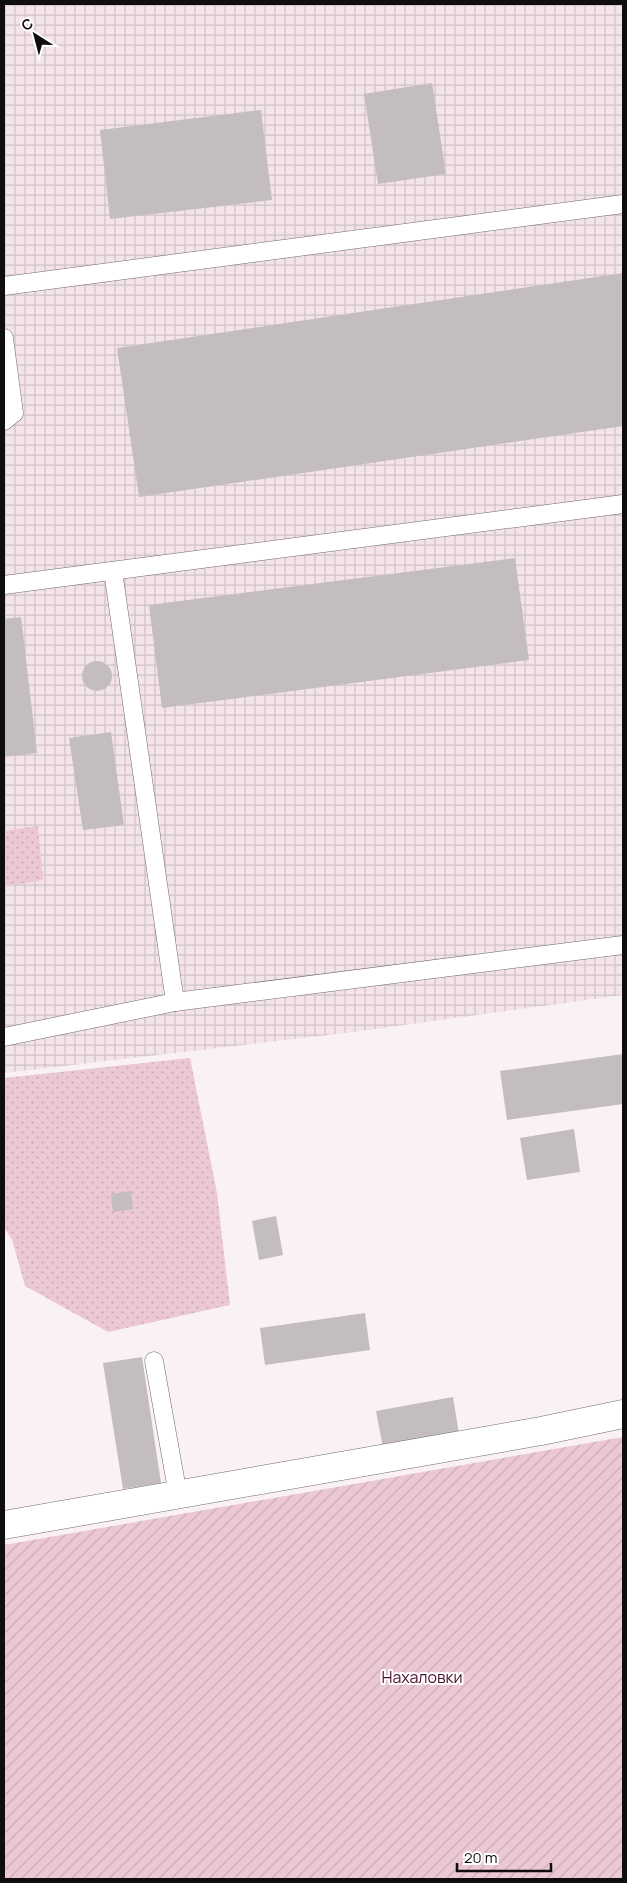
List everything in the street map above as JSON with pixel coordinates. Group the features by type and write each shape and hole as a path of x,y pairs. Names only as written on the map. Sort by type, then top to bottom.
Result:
{"street":[{"path":"4,1526 541,1432 623,1414"}],"lane":[{"path":"4,286 623,204"},
{"path":"4,338 14,413 4,421"},
{"path":"4,585 623,504"},
{"path":"113,571 175,1002"},
{"path":"4,1037 175,1002 623,945"},
{"path":"154,1361 178,1495"}],"shaded area":[{"path":"4,4 623,4 623,995 353,1032 4,1073"}],"green space":[{"path":"38,826 43,880 4,887 4,831"},
{"path":"190,1058 217,1193 230,1305 108,1332 25,1286 12,1239 4,1228 4,1078"},
{"name":"Нахаловки","path":"623,1437 623,1879 4,1879 4,1545"}],"building":[{"path":"432,83 446,174 378,184 364,94"},
{"path":"261,110 272,200 110,219 100,130"},
{"path":"623,273 623,426 139,497 117,348"},
{"path":"515,558 529,660 162,708 149,605"},
{"path":"21,617 37,753 4,757 4,619"},
{"path":"97,661 108,665 112,676 108,687 97,691 86,687 82,676 86,665"},
{"path":"111,732 124,825 83,830 69,738"},
{"path":"623,1054 623,1104 507,1120 500,1071"},
{"path":"574,1129 580,1172 527,1180 520,1138"},
{"path":"131,1191 133,1209 113,1212 111,1194"},
{"path":"276,1216 283,1255 259,1260 252,1221"},
{"path":"365,1313 370,1350 265,1365 260,1328"},
{"path":"142,1357 161,1483 123,1489 103,1363"},
{"path":"453,1397 459,1434 383,1448 376,1411"}]}
